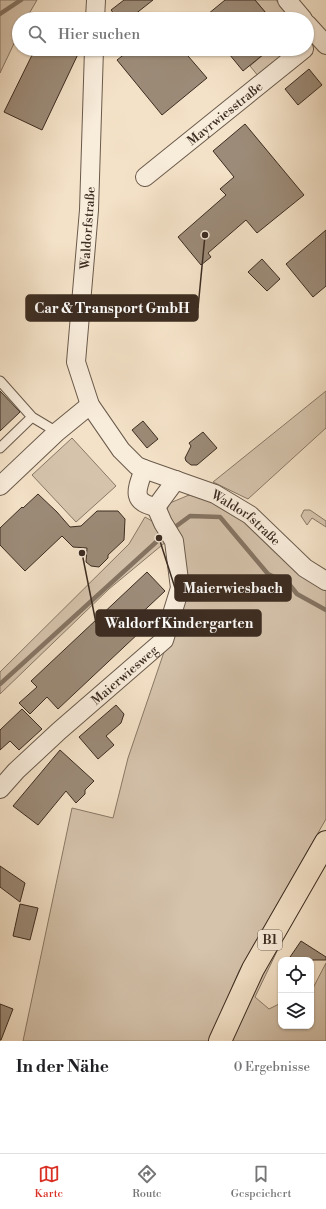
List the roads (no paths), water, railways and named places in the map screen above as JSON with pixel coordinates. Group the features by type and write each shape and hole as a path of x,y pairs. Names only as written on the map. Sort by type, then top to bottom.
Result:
{"main road":[{"name":"B1","path":"220,1041 254,969 326,842"}],"street":[{"path":"95,12 96,0"},
{"path":"287,0 297,12"},
{"name":"Waldorfstraße","path":"94,56 89,210 76,362 90,405 121,450 137,466 215,494 250,515 305,568 326,581"},
{"name":"Mayrwiesstraße","path":"145,177 295,56"},
{"path":"0,486 57,432 90,405"},
{"path":"144,469 138,487 139,498 145,505 160,515 176,480"},
{"name":"Maierwiesweg","path":"0,789 59,731 164,640 180,588 174,541 160,515"}],"lane":[{"path":"0,382 32,417 57,432"},
{"path":"0,448 32,417"}],"waterway":[{"path":"0,14 21,0"},
{"path":"171,530 190,516 220,517 268,574 289,584 297,594 326,610"},
{"path":"0,684 165,534"}],"place":[{"name":"Car & Transport GmbH","path":"205,235"},
{"name":"Maierwiesbach","path":"159,538"},
{"name":"Waldorf Kindergarten","path":"82,553"}]}
